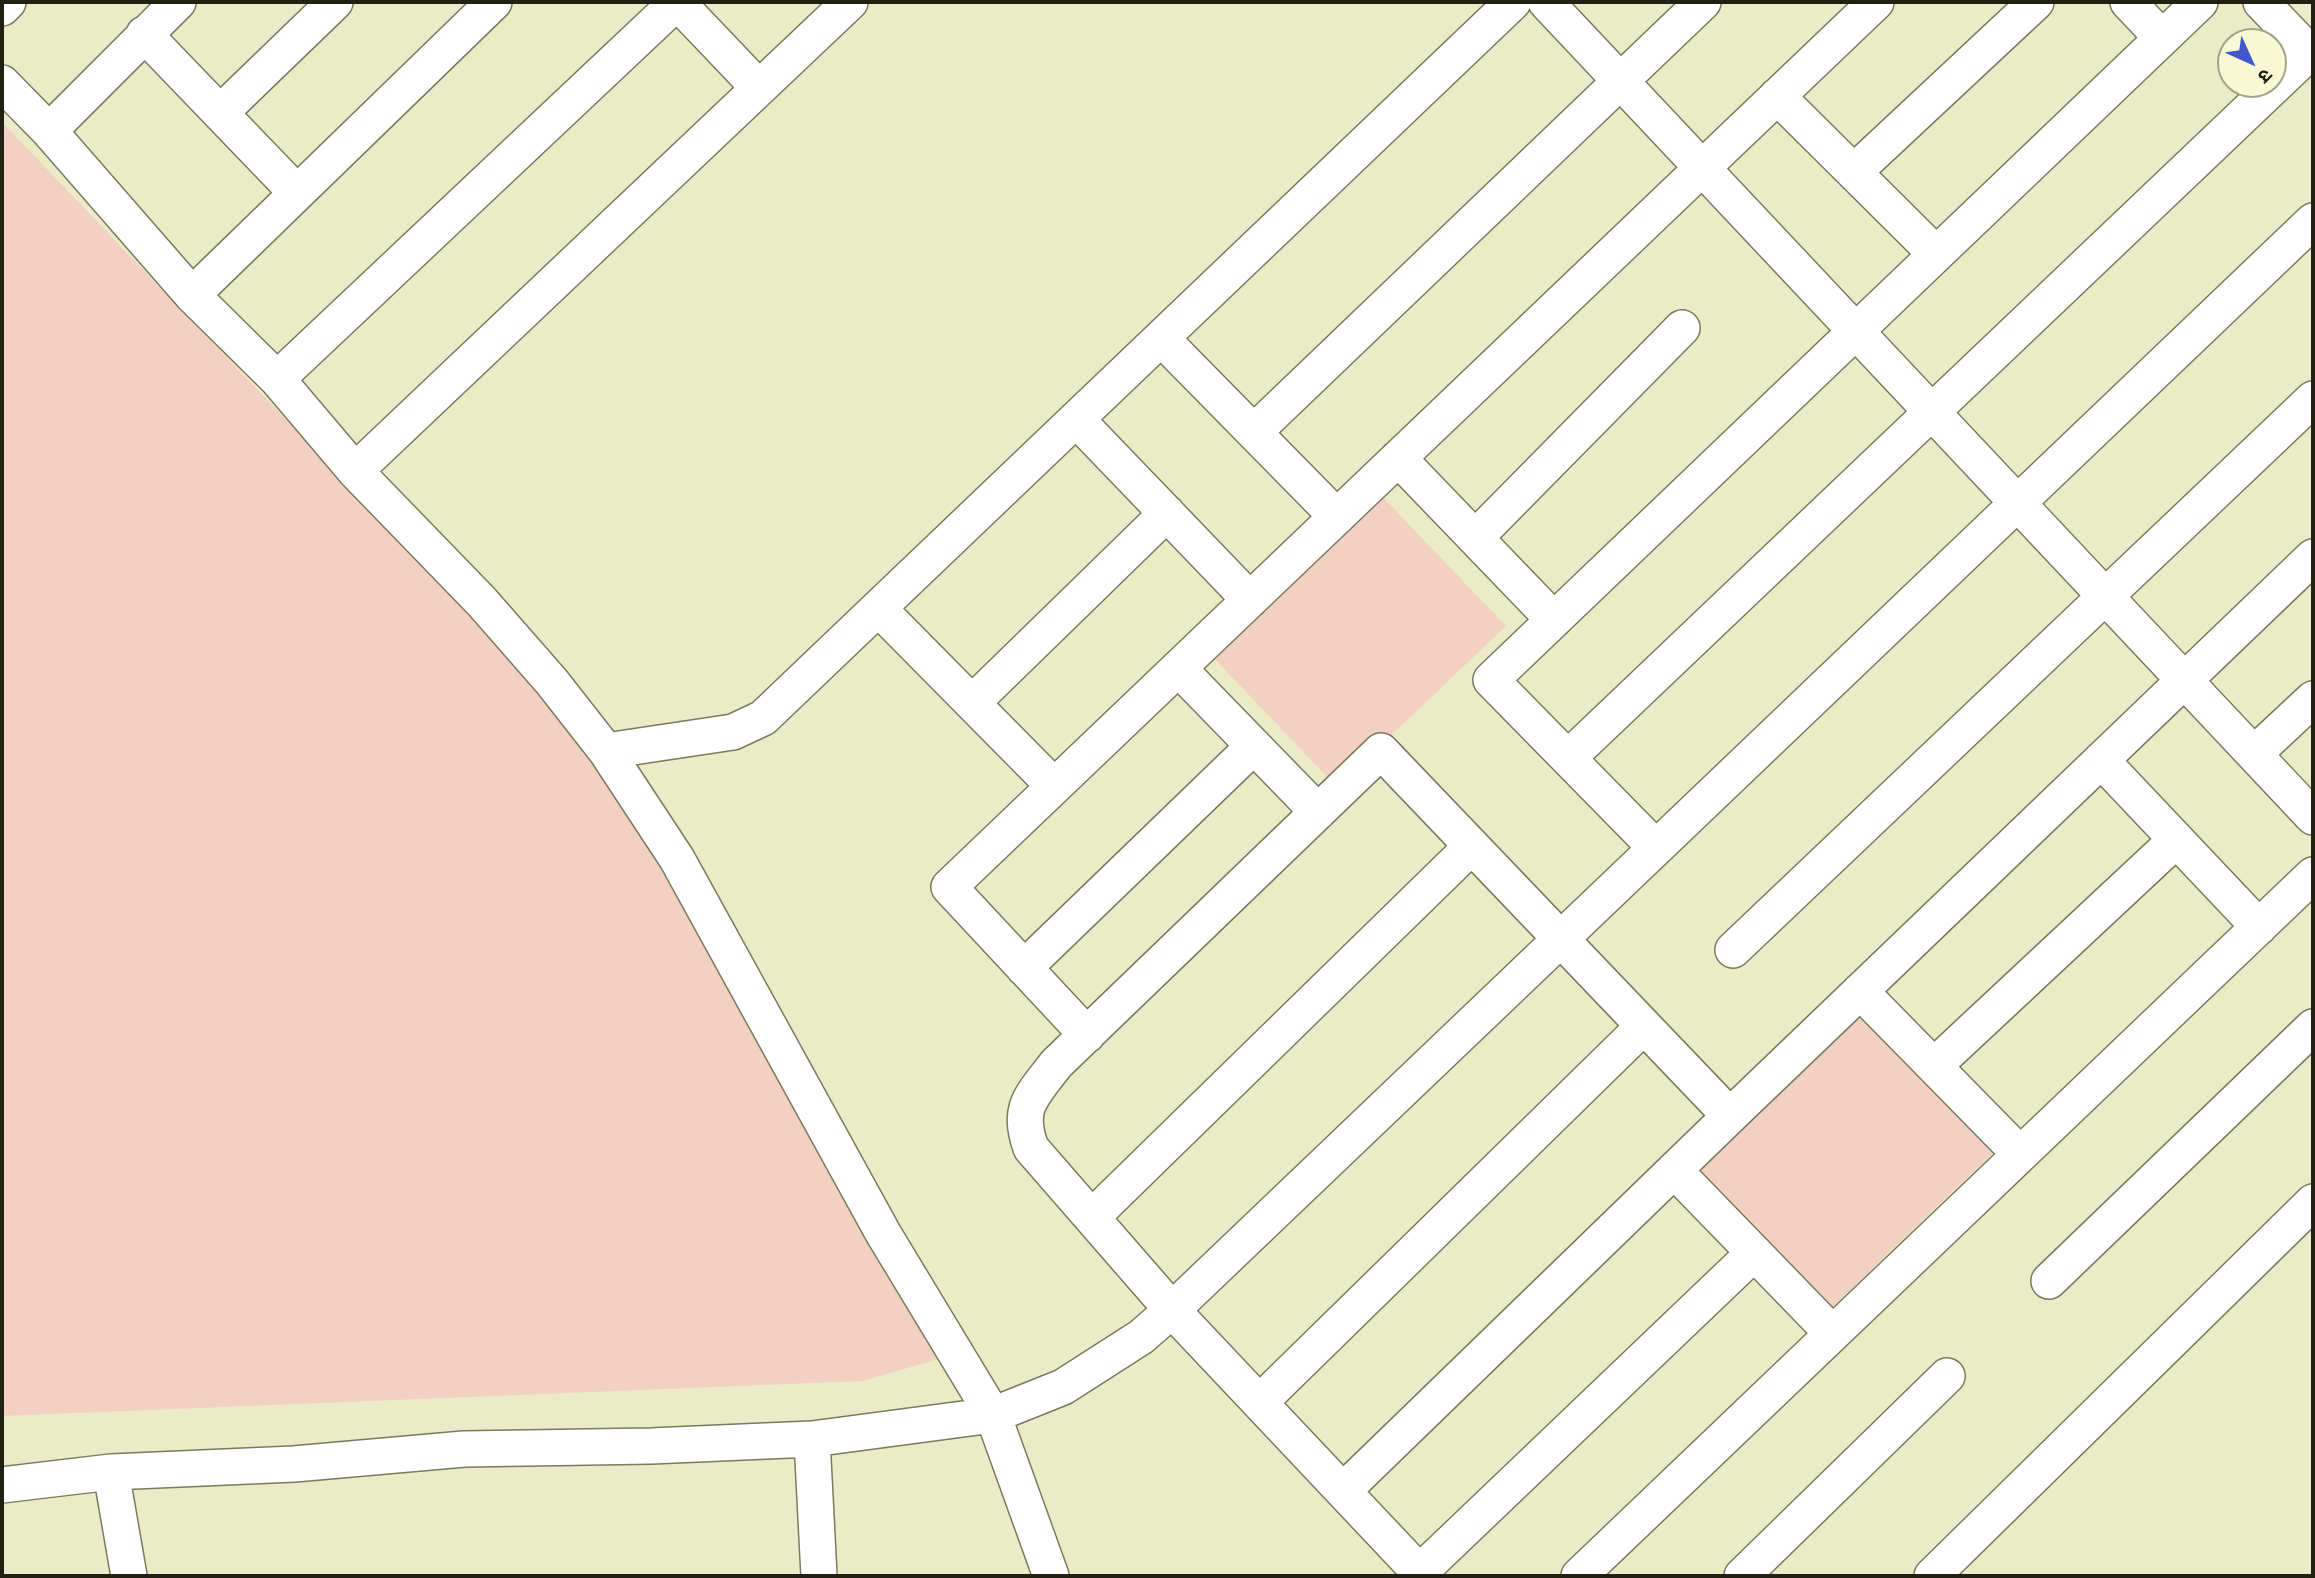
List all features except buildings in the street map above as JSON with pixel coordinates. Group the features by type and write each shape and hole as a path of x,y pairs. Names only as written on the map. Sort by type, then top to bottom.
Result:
{"street":[{"path":"2,8 8,2"},
{"path":"49,131 178,2"},
{"path":"220,113 335,2"},
{"path":"192,295 494,2"},
{"path":"277,379 677,2 759,89"},
{"path":"355,471 850,2"},
{"path":"607,751 733,732 763,718 1513,2"},
{"path":"1546,2 2313,817"},
{"path":"1254,432 1703,2"},
{"path":"1087,1035 948,887 1876,2"},
{"path":"1854,172 2036,2"},
{"path":"2128,2 2162,38"},
{"path":"1656,848 1492,680 2200,2"},
{"path":"1568,758 2311,54 2261,2"},
{"path":"144,34 297,193"},
{"path":"2,83 49,131 192,295 277,379 355,471 482,602 552,681 607,751 677,859 883,1233 993,1415 1051,1576"},
{"path":"1777,96 1936,254"},
{"path":"2,1485 111,1472 294,1464 464,1448 651,1446 812,1438 993,1415 1063,1387 1141,1337 1172,1310 2313,221"},
{"path":"1475,538 1682,328"},
{"path":"1161,338 1337,517"},
{"path":"1733,950 2313,399"},
{"path":"1076,419 1250,600"},
{"path":"1398,458 1554,620"},
{"path":"972,703 1167,513"},
{"path":"1345,1490 1730,1116 2313,557"},
{"path":"878,608 1054,786"},
{"path":"1178,668 1318,812"},
{"path":"2254,754 2313,699"},
{"path":"1024,968 1254,746"},
{"path":"1730,1116 1381,751 1056,1064 1029,1100 1023,1126 1031,1148 1172,1310 1422,1574 1754,1252"},
{"path":"2101,760 2259,927"},
{"path":"1934,1066 2176,840"},
{"path":"1092,1217 1472,846"},
{"path":"1578,1576 2313,876"},
{"path":"1860,991 2020,1154"},
{"path":"1260,1402 1644,1026"},
{"path":"2049,1281 2313,1027"},
{"path":"1674,1170 1832,1334"},
{"path":"1932,1576 2313,1202"},
{"path":"1742,1576 1947,1376"},
{"path":"812,1438 819,1576"},
{"path":"111,1472 129,1576"}],"shaded area":[{"path":"2,122 573,720 946,1357 862,1381 2,1416"},
{"path":"1374,488 1506,626 1337,787 1205,649"},
{"path":"1864,1012 1996,1150 1827,1312 1695,1174"}]}
